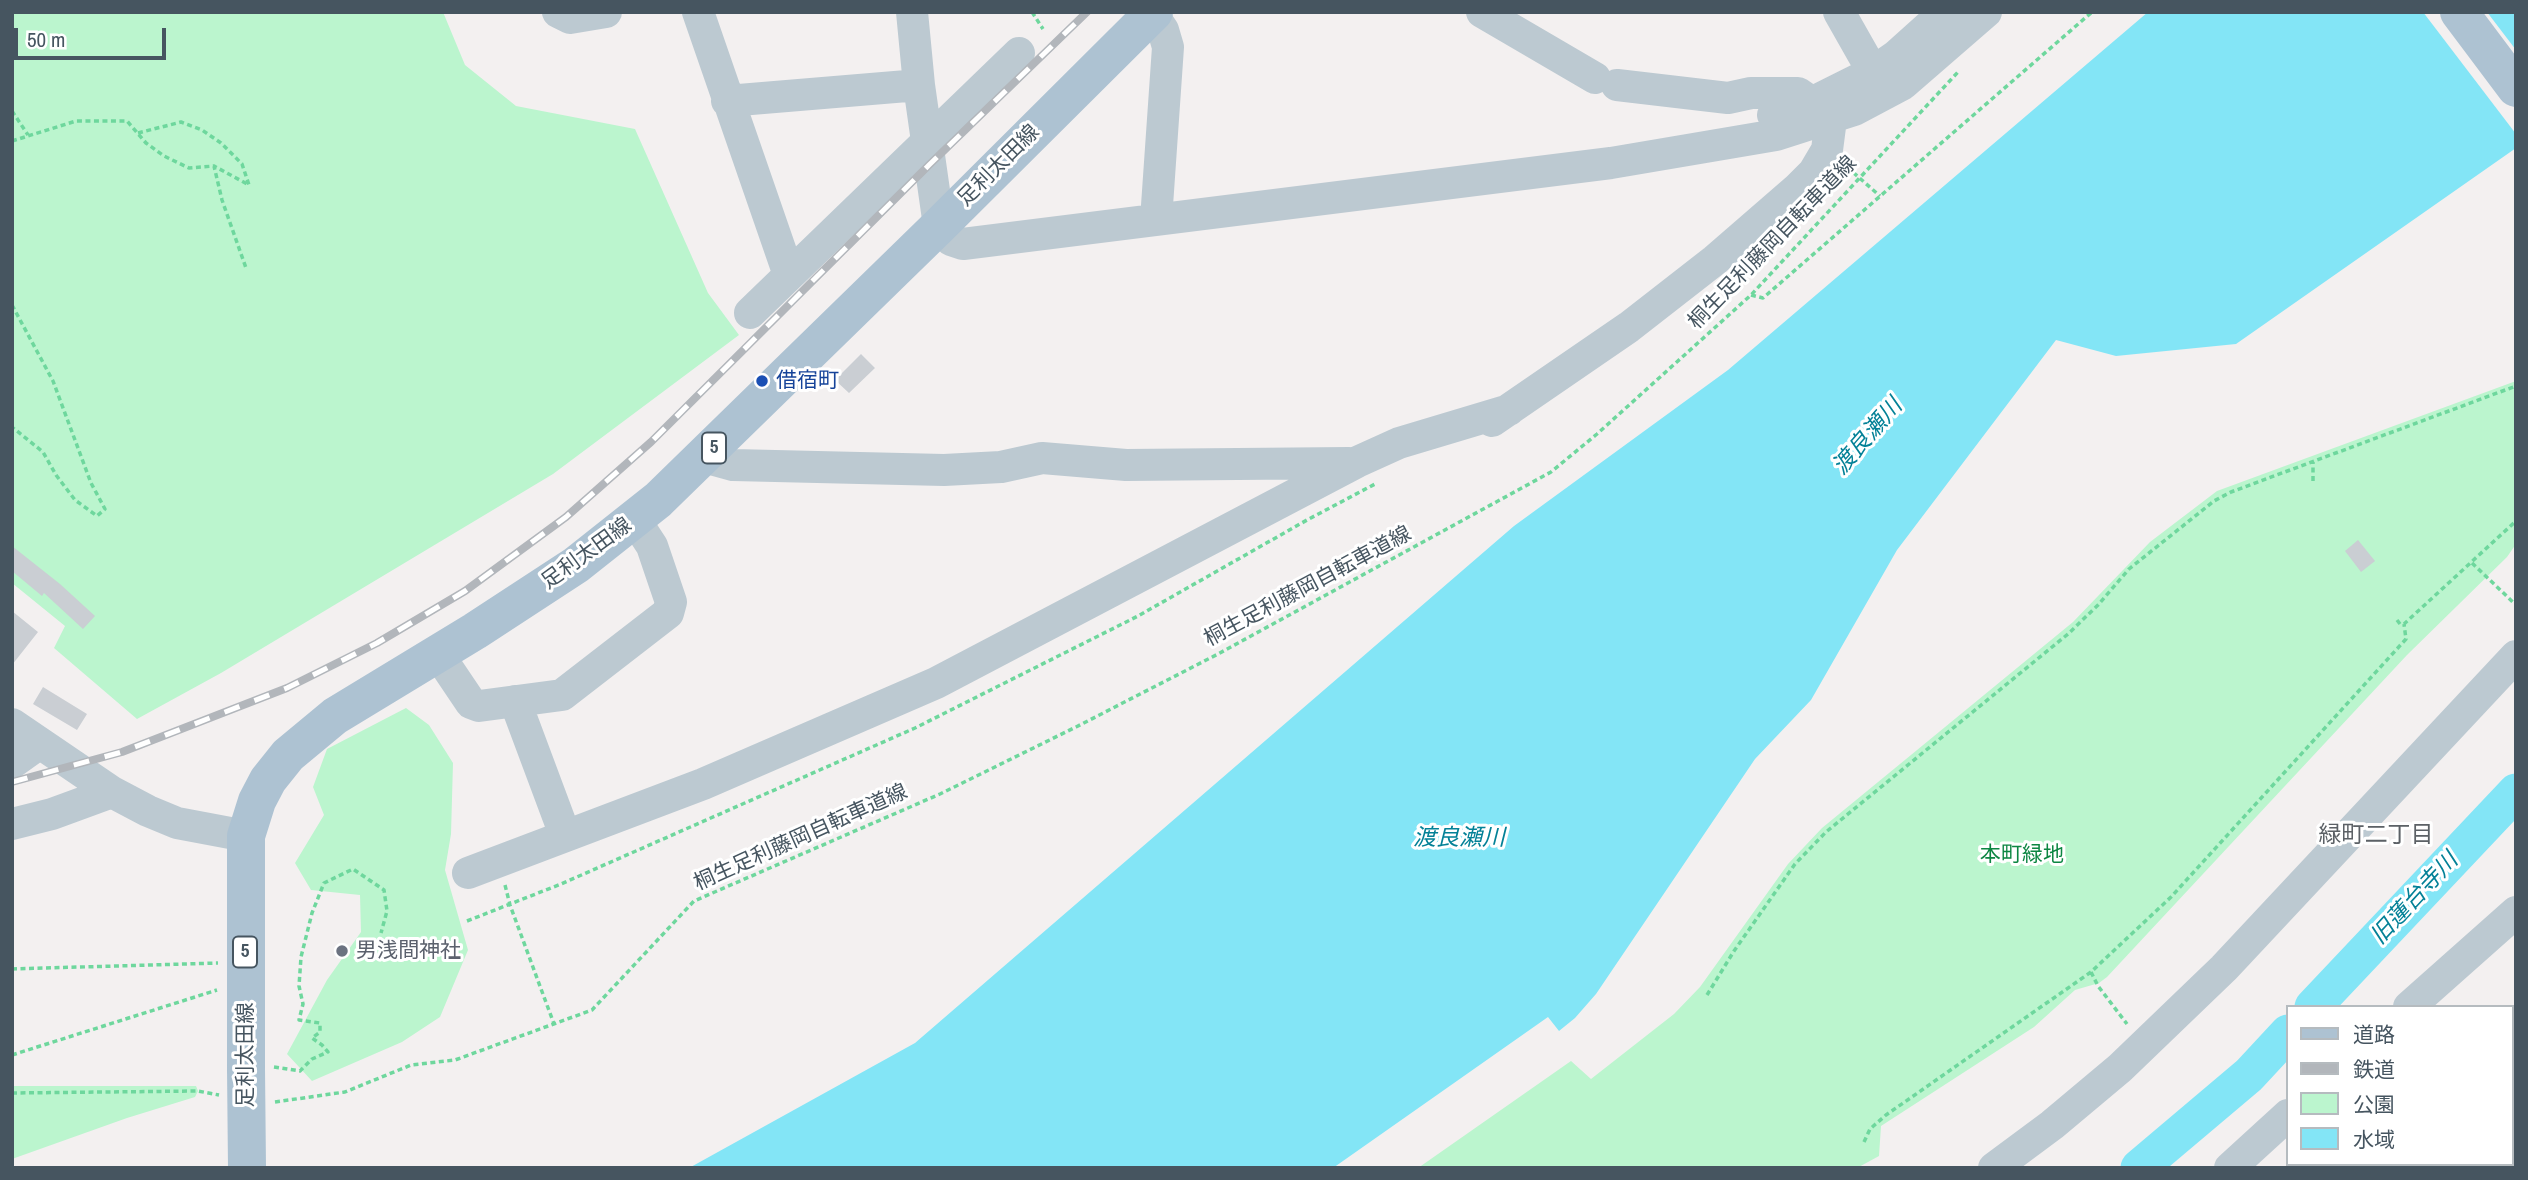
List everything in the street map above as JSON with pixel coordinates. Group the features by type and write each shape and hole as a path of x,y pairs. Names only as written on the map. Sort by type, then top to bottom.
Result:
{"main road":[{"path":"2459,12 2516,88"},
{"name":"足利太田線","path":"247,1168 255,1069 246,836 257,801 268,780 288,755 335,716 438,654 576,565 635,520 704,457 1153,13"}],"street":[{"path":"558,12 570,18 607,12"},
{"path":"698,12 789,275"},
{"path":"912,12 919,85 939,226 951,240 963,244 1611,163 1776,135 1821,111 1896,56 1945,12"},
{"path":"1482,12 1606,81 1728,98 1751,93 1798,93 1821,111 1854,110 1903,84 1986,12"},
{"path":"1839,12 1873,72"},
{"path":"1153,13 1163,30 1168,47 1156,220"},
{"path":"750,313 1019,53"},
{"path":"727,101 919,85"},
{"path":"1473,432 1509,411 1629,327 1715,260 1806,180 1827,150 1821,111"},
{"path":"468,873 703,784 936,682 1357,462 1409,440 1509,411"},
{"path":"704,457 733,465 944,470 1001,467 1042,458 1126,465 1328,465 1357,462"},
{"path":"438,654 471,703 479,706 562,695 668,613 671,602 652,546 635,520"},
{"path":"1994,1168 2120,1069 2224,968 2516,656"},
{"path":"514,701 565,835"},
{"path":"12,724 112,792 148,811 177,823 246,836"},
{"path":"12,763 40,743"},
{"path":"12,824 52,814 112,792"},
{"path":"2411,1005 2516,912"},
{"path":"2230,1168 2286,1117"}],"path":[{"path":"1032,12 1043,29"},
{"path":"1751,295 1763,298 2092,12"},
{"name":"桐生足利藤岡自転車道線","path":"514,1038 592,1010 694,901 940,794 1076,727 1218,654 1551,472 1751,295 1960,71"},
{"path":"12,111 28,135"},
{"path":"12,141 76,121 127,121 138,134 146,143 164,156 189,168 214,166 249,185 242,164 221,143 202,130 181,122 138,134"},
{"path":"1827,150 1880,196"},
{"path":"214,166 222,200 246,268"},
{"path":"12,305 53,381 91,482 105,509 97,516 75,500 43,452 12,427"},
{"path":"1707,995 1734,951 1795,864 1826,832 2068,634 2129,569 2214,501 2231,492 2516,386"},
{"path":"2313,462 2313,481"},
{"path":"2404,624 2516,521"},
{"path":"2471,563 2516,605"},
{"path":"2397,620 2404,624"},
{"path":"1864,1142 1870,1129 1886,1115 2091,972 2171,897 2404,642 2404,624"},
{"path":"255,1069 281,1067 300,1071 312,1059 328,1052 312,1038 320,1032 320,1023 299,1020 303,1004 299,986 301,957 312,913 324,883 353,869 384,890 387,911 381,933"},
{"path":"508,893 554,1024"},
{"path":"12,969 218,963"},
{"path":"2091,972 2098,986 2127,1023 2126,1030"},
{"path":"12,1055 219,989"}],"green space":[{"path":"12,12 443,12 465,65 516,106 635,129 708,293 739,335 553,474 221,673 137,719 54,648 65,626 12,583"},
{"name":"本町緑地","path":"2516,381 2516,544 2507,557 2407,655 2107,977 2099,983 2075,990 2034,1027 1881,1126 1879,1156 1857,1168 1418,1168 1571,1061 1591,1079 1674,1014 1700,987 1788,864 1822,828 2073,622 2150,542 2217,491"},
{"path":"406,708 429,725 453,763 451,834 445,870 468,950 440,1017 402,1042 312,1081 287,1054 327,980 361,932 360,895 311,890 295,863 324,815 313,787 327,749"},
{"path":"12,1086 196,1086 198,1091 195,1097 12,1159"}],"water":[{"name":"渡良瀬川","path":"2148,12 2516,12 2516,148 2236,344 2116,356 2056,340 1897,550 1811,700 1755,759 1596,994 1575,1018 1559,1031 1548,1017 1333,1168 689,1168 915,1043 1514,526 1728,370"}],"pier":[{"path":"2423,12 2487,12 2516,50 2516,134"}],"building":[{"path":"861,354 875,368 849,393 835,380"},
{"path":"2358,540 2375,561 2361,572 2345,551"},
{"path":"12,546 95,616 83,629 44,593 42,596 12,571"},
{"path":"12,611 38,632 12,665"},
{"path":"43,687 87,714 77,730 33,704"}],"waterway":[{"name":"旧蓮台寺川","path":"2315,1005 2516,792"},
{"name":"旧蓮台寺川","path":"2139,1168 2249,1075 2286,1035"}],"railway":[{"path":"12,782 122,752 287,688 377,643 465,591 566,517 651,442 1087,12"}],"place":[{"name":"借宿町","path":"762,381"},
{"name":"男浅間神社","path":"342,951"}],"district":[{"name":"緑町二丁目","path":"2376,836"}]}
